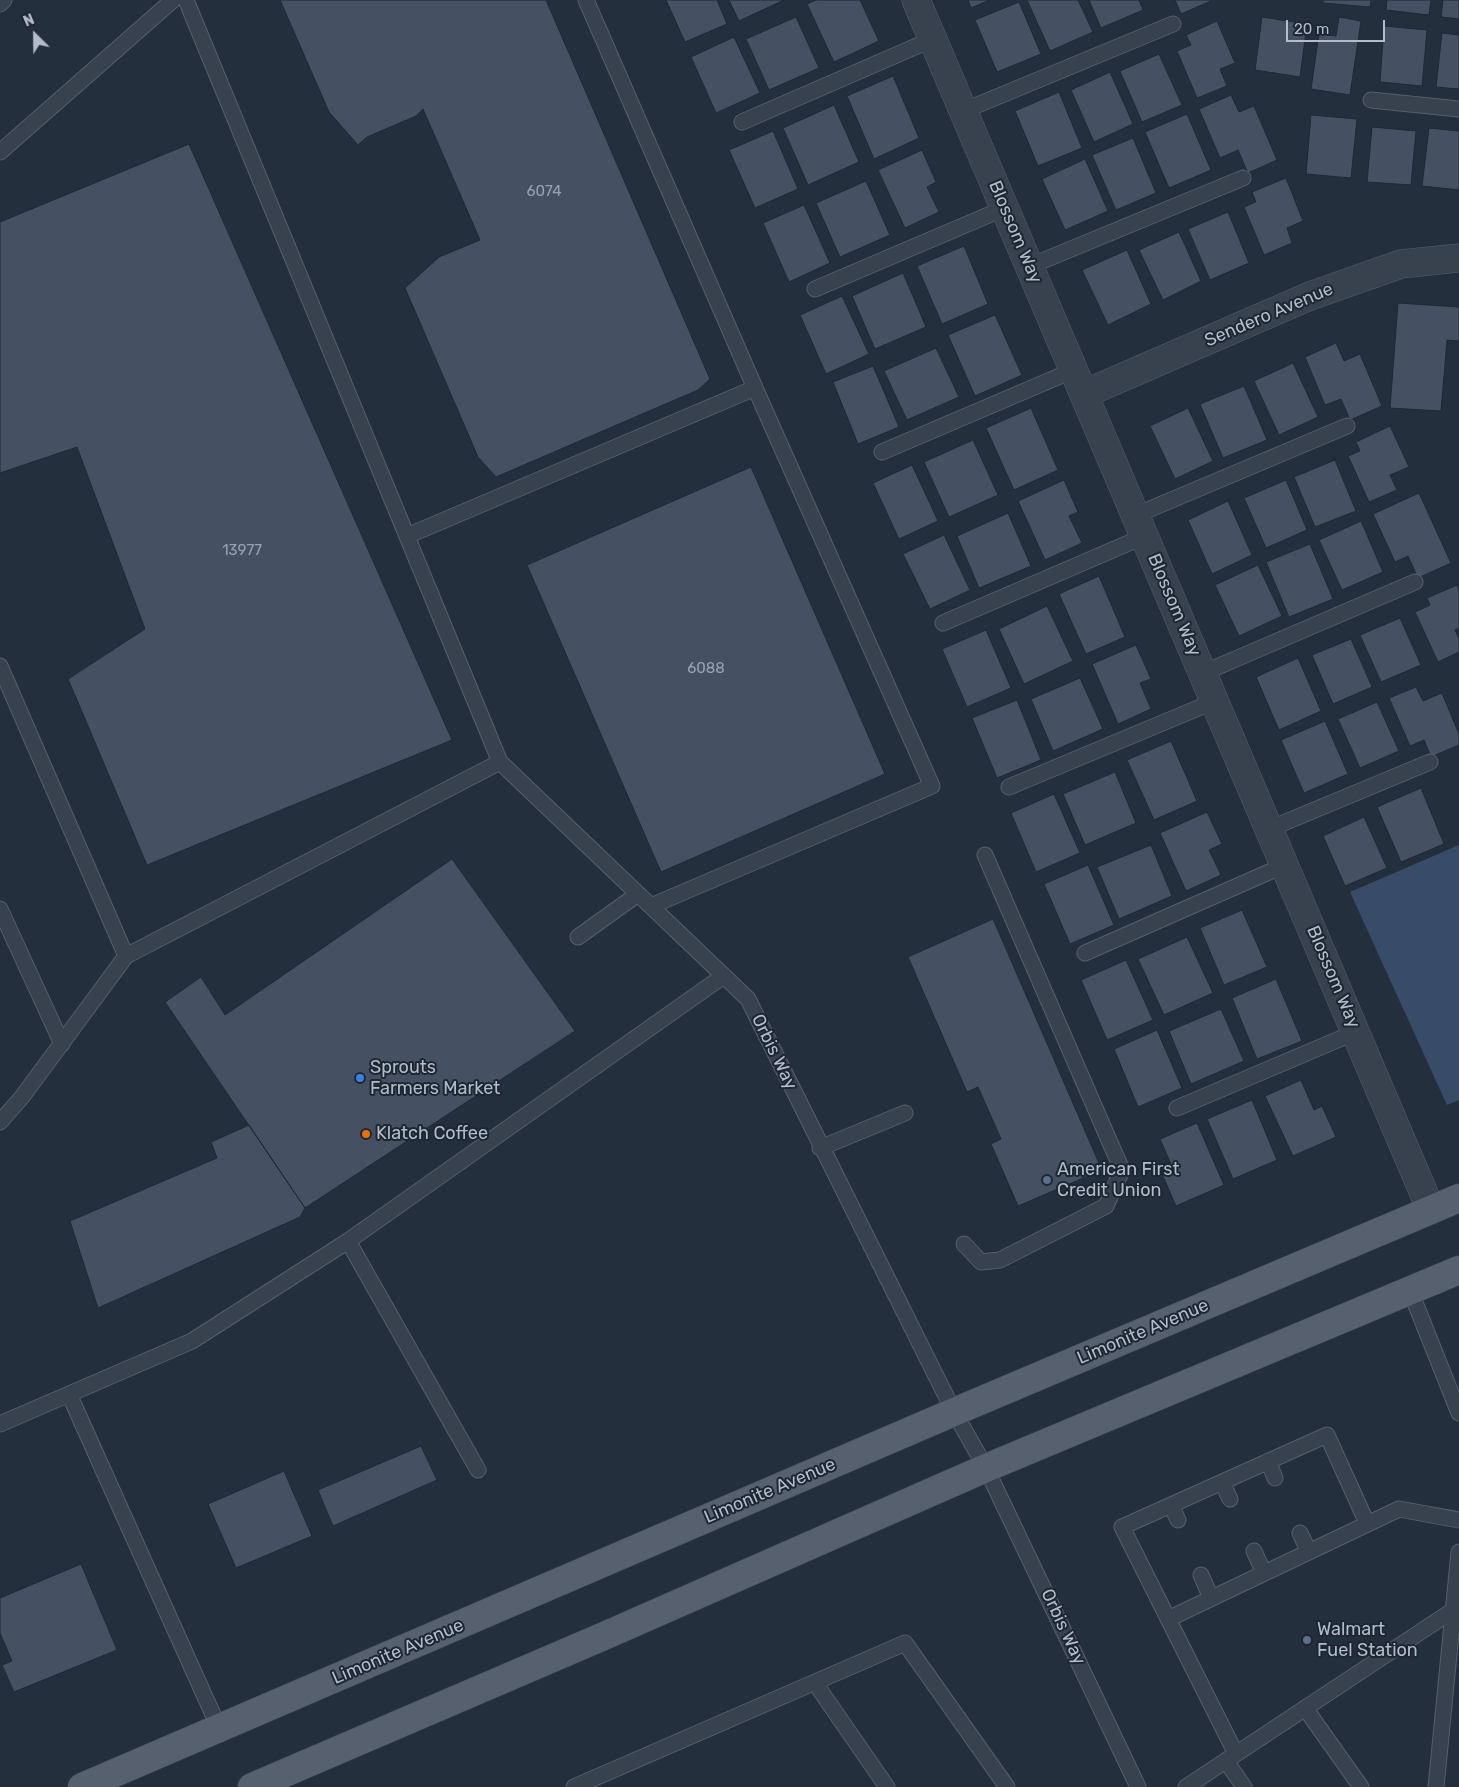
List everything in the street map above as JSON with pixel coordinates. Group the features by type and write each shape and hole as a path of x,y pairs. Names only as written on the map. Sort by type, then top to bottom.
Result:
{"main road":[{"name":"Limonite Avenue","path":"82,1787 954,1412 1459,1198"},
{"path":"252,1787 604,1636 986,1468 1459,1270"}],"street":[{"name":"Blossom Way","path":"916,0 1431,1210"},
{"name":"Sendero Avenue","path":"1079,382 1401,264 1459,258"}],"lane":[{"path":"0,4 4,0"},
{"path":"0,152 173,0"},
{"path":"0,1122 22,1097 126,956 500,762 186,0"},
{"path":"586,0 755,388 932,786 651,906"},
{"path":"964,111 1173,24"},
{"path":"742,122 933,38"},
{"path":"1371,100 1459,109"},
{"path":"1030,266 1243,178"},
{"path":"816,289 1005,208"},
{"path":"882,452 1079,382"},
{"path":"406,536 755,388"},
{"path":"943,623 1348,426"},
{"path":"1203,673 1415,582"},
{"path":"0,666 126,956"},
{"path":"1009,787 1215,701"},
{"name":"Orbis Way","path":"500,762 651,906 722,977 748,999 820,1148 954,1412 986,1468 1138,1787"},
{"path":"1269,829 1430,762"},
{"path":"964,1244 981,1262 1000,1260 1106,1206 1122,1170 985,855"},
{"path":"1085,953 1284,865"},
{"path":"578,937 638,894"},
{"path":"0,909 62,1044"},
{"path":"0,1424 192,1341 348,1241 722,977"},
{"path":"1178,1108 1356,1032"},
{"path":"820,1148 905,1113"},
{"path":"348,1241 478,1470"},
{"path":"1410,1290 1459,1413"},
{"path":"69,1394 219,1728"},
{"path":"1244,1787 1168,1619 1122,1527 1327,1435 1367,1523"},
{"path":"1268,1461 1275,1478"},
{"path":"1222,1482 1230,1499"},
{"path":"1171,1505 1178,1520"},
{"path":"1168,1619 1399,1509 1459,1520"},
{"path":"1300,1533 1309,1552"},
{"path":"1254,1551 1264,1572"},
{"path":"1436,1787 1459,1552"},
{"path":"1201,1575 1211,1598"},
{"path":"1186,1787 1452,1611"},
{"path":"574,1787 905,1644 1007,1787"},
{"path":"815,1683 887,1787"},
{"path":"1305,1708 1360,1787"}],"water":[{"path":"1459,845 1459,1100 1447,1105 1350,892"}],"building":[{"path":"280,0 546,0 710,379 698,390 496,477 478,457 405,288 439,257 480,240 423,109 416,116 367,137 358,145 329,112"},
{"path":"666,0 717,0 727,24 685,42"},
{"path":"729,0 784,0 739,21"},
{"path":"816,0 860,0 879,41 834,62 807,4"},
{"path":"968,0 990,0 971,8"},
{"path":"1027,0 1078,0 1093,32 1050,51"},
{"path":"1089,0 1139,0 1143,10 1101,28"},
{"path":"1175,0 1210,0 1211,1 1181,14"},
{"path":"1323,0 1371,0 1370,7 1323,3"},
{"path":"1387,0 1431,0 1429,15 1386,10"},
{"path":"1443,0 1459,0 1459,19 1441,17"},
{"path":"1019,2 1041,54 997,72 975,20"},
{"path":"796,17 819,68 769,90 746,39"},
{"path":"1262,17 1307,24 1300,77 1255,70"},
{"path":"1339,17 1361,21 1350,95 1311,89 1319,34 1336,36"},
{"path":"1217,21 1235,63 1220,69 1227,86 1197,98 1177,51 1191,45 1186,35"},
{"path":"1384,26 1427,30 1422,86 1380,82"},
{"path":"1442,33 1459,35 1459,89 1436,87"},
{"path":"734,37 760,93 716,113 691,57"},
{"path":"1159,54 1182,105 1142,122 1120,71"},
{"path":"1110,72 1133,124 1094,142 1071,90"},
{"path":"893,76 919,138 874,159 847,96"},
{"path":"1059,92 1082,148 1038,166 1015,111"},
{"path":"1231,95 1239,112 1254,106 1277,160 1248,173 1238,150 1220,158 1199,109"},
{"path":"834,105 859,162 808,185 783,128"},
{"path":"1187,114 1211,170 1169,188 1145,132"},
{"path":"1311,115 1357,119 1351,178 1306,174"},
{"path":"1372,127 1416,131 1411,185 1367,182"},
{"path":"1429,128 1459,131 1459,190 1422,186"},
{"path":"773,131 798,189 755,208 729,150"},
{"path":"1133,138 1156,193 1116,210 1092,155"},
{"path":"189,144 452,740 147,865 68,679 145,629 77,447 0,473 0,222"},
{"path":"922,150 936,182 927,187 939,212 905,228 878,170"},
{"path":"1085,159 1108,211 1065,230 1042,179"},
{"path":"1286,178 1303,221 1287,228 1292,243 1264,255 1244,207 1256,202 1252,192"},
{"path":"866,181 890,235 840,257 816,203"},
{"path":"804,205 830,263 789,282 763,223"},
{"path":"1228,212 1249,263 1210,280 1188,229"},
{"path":"1179,232 1201,281 1163,300 1139,250"},
{"path":"964,246 988,304 942,324 917,266"},
{"path":"1127,250 1151,304 1108,325 1082,270"},
{"path":"903,273 926,327 875,349 852,296"},
{"path":"842,296 869,354 826,374 800,315"},
{"path":"1398,303 1459,307 1459,341 1447,340 1441,411 1390,408"},
{"path":"995,315 1022,375 975,396 948,335"},
{"path":"1336,343 1344,361 1360,354 1382,406 1350,420 1341,399 1325,405 1305,357"},
{"path":"936,348 959,397 907,420 884,371"},
{"path":"1293,363 1318,417 1279,435 1254,381"},
{"path":"873,366 899,427 858,444 833,382"},
{"path":"1244,386 1267,440 1223,458 1200,404"},
{"path":"1031,408 1058,470 1014,490 986,428"},
{"path":"1188,408 1213,461 1175,479 1150,426"},
{"path":"1390,426 1409,467 1390,475 1397,490 1369,502 1348,456 1360,451 1356,442"},
{"path":"973,440 998,495 949,517 924,462"},
{"path":"1335,460 1356,511 1315,527 1294,477"},
{"path":"912,465 938,521 899,539 873,483"},
{"path":"751,467 885,774 661,872 527,565"},
{"path":"1064,480 1078,512 1069,516 1082,543 1045,560 1018,501"},
{"path":"1286,480 1307,530 1266,548 1244,498"},
{"path":"1419,493 1451,563 1418,578 1408,556 1395,562 1373,514"},
{"path":"1228,501 1252,555 1212,574 1188,520"},
{"path":"1008,513 1031,566 979,588 957,536"},
{"path":"1361,521 1383,572 1342,590 1319,540"},
{"path":"944,535 970,590 930,609 903,554"},
{"path":"1310,544 1333,599 1289,617 1266,562"},
{"path":"1258,565 1282,616 1239,636 1215,585"},
{"path":"1099,576 1125,637 1086,654 1059,594"},
{"path":"1457,585 1459,590 1459,628 1455,630 1459,638 1459,652 1438,662 1415,612 1430,605 1427,598"},
{"path":"1047,606 1073,661 1024,684 999,629"},
{"path":"1400,618 1421,665 1381,682 1360,635"},
{"path":"986,630 1011,688 967,707 942,649"},
{"path":"1351,639 1372,687 1333,704 1312,655"},
{"path":"1136,645 1151,679 1140,683 1151,709 1118,724 1092,664"},
{"path":"1298,658 1321,711 1279,730 1256,677"},
{"path":"1080,678 1103,729 1053,751 1031,699"},
{"path":"1416,687 1423,701 1442,693 1459,734 1459,745 1431,757 1424,740 1410,746 1389,698"},
{"path":"1017,700 1041,760 997,778 972,718"},
{"path":"1377,702 1399,751 1360,768 1338,719"},
{"path":"1325,721 1348,774 1304,793 1281,740"},
{"path":"1171,741 1197,801 1154,820 1127,760"},
{"path":"1115,772 1136,823 1085,845 1063,794"},
{"path":"1421,788 1444,844 1401,862 1377,807"},
{"path":"1054,794 1080,853 1036,872 1011,813"},
{"path":"1207,812 1222,844 1209,850 1221,875 1186,891 1160,833"},
{"path":"1364,817 1387,868 1345,886 1323,836"},
{"path":"1151,845 1172,896 1119,919 1097,867"},
{"name":"Sprouts Farmers Market","path":"452,859 575,1031 305,1208 165,1002 201,977 225,1015"},
{"path":"1088,865 1114,925 1070,944 1044,884"},
{"path":"1242,910 1267,967 1224,985 1200,928"},
{"path":"993,919 1102,1170 1018,1206 991,1144 1001,1139 978,1087 967,1092 908,957"},
{"path":"1187,937 1213,993 1164,1015 1138,959"},
{"path":"1126,960 1153,1020 1107,1040 1081,980"},
{"path":"1276,979 1302,1041 1257,1059 1232,998"},
{"path":"1221,1009 1244,1061 1191,1084 1169,1031"},
{"path":"1157,1030 1182,1088 1138,1107 1114,1049"},
{"path":"1301,1080 1314,1110 1322,1106 1336,1137 1293,1156 1265,1096"},
{"path":"1252,1100 1277,1160 1233,1179 1207,1119"},
{"path":"1197,1123 1224,1185 1176,1206 1162,1174 1173,1169 1160,1139"},
{"path":"249,1125 305,1208 300,1217 98,1308 70,1221 217,1158 211,1142"},
{"path":"421,1446 437,1480 333,1526 318,1490"},
{"path":"284,1471 312,1536 236,1568 208,1504"},
{"path":"81,1564 117,1650 14,1692 2,1665 12,1661 0,1633 0,1598"}],"place":[{"name":"Sprouts Farmers Market","path":"360,1078"},
{"name":"Klatch Coffee","path":"366,1134"},
{"name":"American First Credit Union","path":"1047,1180"},
{"name":"Walmart Fuel Station","path":"1307,1640"}]}
